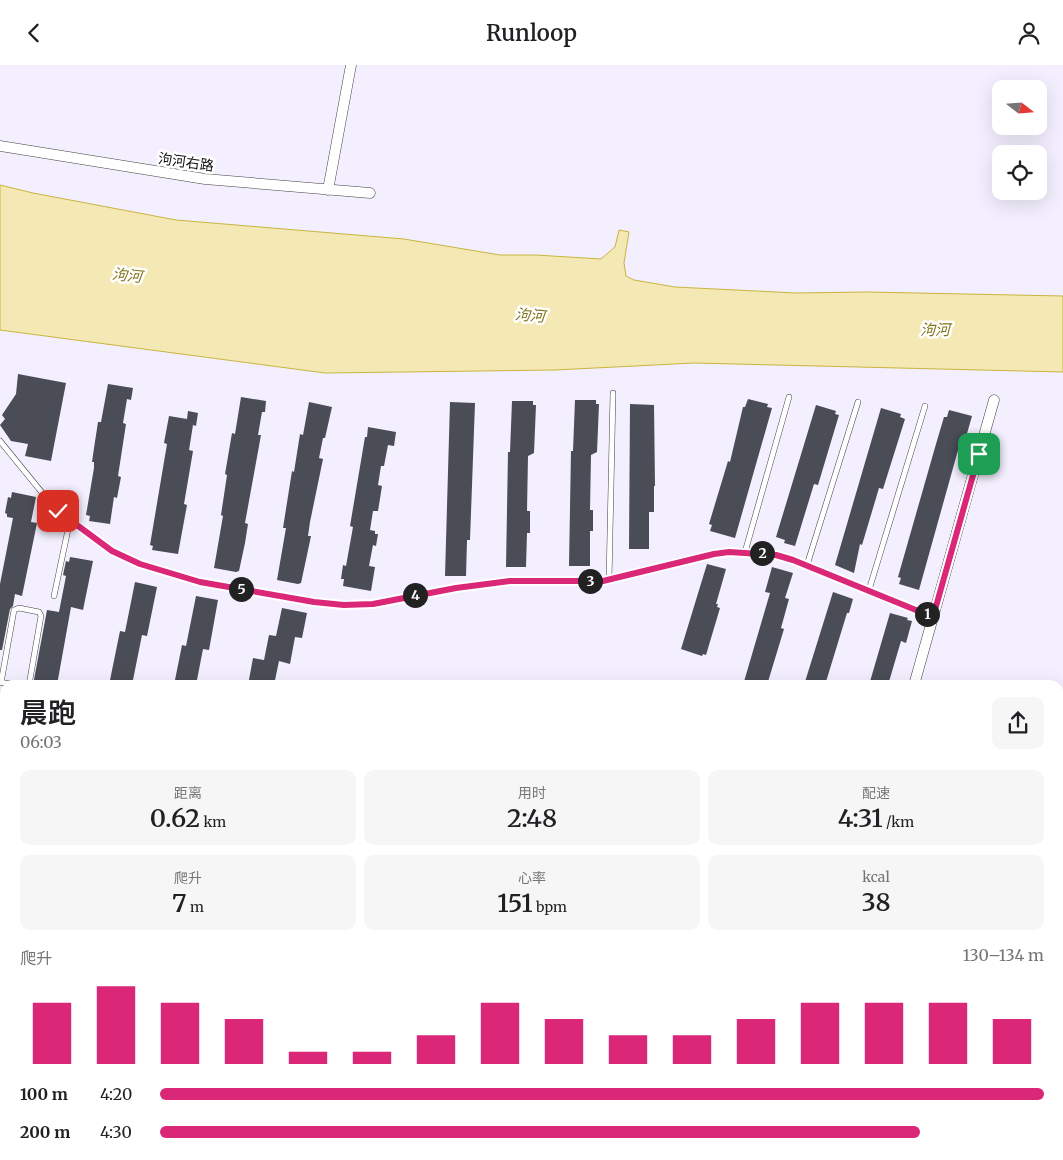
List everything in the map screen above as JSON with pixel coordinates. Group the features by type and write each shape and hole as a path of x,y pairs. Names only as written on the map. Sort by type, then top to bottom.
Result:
{"street":[{"path":"328,190 351,65"},
{"name":"泃河右路","path":"0,146 205,179 370,193"},
{"path":"915,680 994,400"}],"lane":[{"path":"608,580 613,393"},
{"path":"745,552 789,397"},
{"path":"807,565 858,402"},
{"path":"870,590 925,406"},
{"path":"0,441 58,511 112,551 140,564 200,582 314,602 344,605 373,604 456,588 510,581 608,580 714,554 745,552 776,555 807,565 933,617"},
{"path":"54,596 70,520"},
{"path":"1,680 14,610 19,608 39,612 41,616 30,680"}],"water":[{"name":"泃河","path":"0,185 176,220 404,239 500,255 601,259 615,247 619,230 629,232 624,263 626,276 634,280 675,287 796,293 867,292 1063,296 1063,372 694,363 555,370 325,373 0,330"}],"building":[{"path":"18,374 66,383 51,461 25,456 28,444 11,441 0,425 5,419 2,415 16,394"},
{"path":"108,384 133,388 131,400 127,399 123,423 126,424 118,476 121,477 117,498 114,497 110,524 89,521 90,516 86,515 94,468 94,462 92,462 98,422 101,422"},
{"path":"241,397 266,401 265,412 262,412 258,435 261,435 245,523 248,524 245,543 239,571 236,572 214,568 223,516 221,515 227,475 225,474 232,433 235,434"},
{"path":"748,399 768,404 767,407 772,408 735,538 710,531 712,525 709,524 728,461 730,462 743,407 745,407"},
{"path":"575,400 596,400 596,404 599,404 597,452 591,455 590,510 593,510 593,531 590,531 590,566 569,566 571,451 573,451"},
{"path":"512,401 533,401 533,405 536,405 534,453 528,456 527,511 530,511 530,533 527,533 526,567 506,567 508,452 510,452"},
{"path":"309,402 332,407 319,458 323,459 310,522 308,536 311,536 301,583 298,584 277,580 286,528 283,528 292,471 294,472 300,434 303,435"},
{"path":"450,402 475,403 470,540 467,540 466,576 445,576"},
{"path":"630,404 654,405 655,486 654,512 649,512 649,549 629,549"},
{"path":"816,405 836,411 835,414 839,415 818,485 814,484 795,546 784,543 785,540 776,537"},
{"path":"881,408 901,414 900,417 905,419 883,489 879,488 862,545 860,544 854,573 835,565"},
{"path":"949,410 972,416 964,444 960,443 919,590 899,584 901,578 898,577 944,417 947,417"},
{"path":"188,411 198,413 196,426 193,425 189,450 193,451 184,504 187,505 178,554 152,550 153,546 150,545 167,444 164,443 169,416 187,419"},
{"path":"368,427 396,432 394,446 388,445 384,466 381,466 378,485 382,486 378,511 373,511 370,530 378,534 376,546 373,545 369,566 375,567 371,591 343,586 344,579 341,579 343,565 346,566 353,527 350,526"},
{"path":"12,492 36,497 31,522 37,523 22,596 15,594 2,650 0,650 0,584 13,518 7,517 5,513 8,497 11,498"},
{"path":"70,557 93,561 83,610 71,607 58,680 34,680 47,610 59,612 66,576 63,575 66,561 69,562"},
{"path":"707,564 726,569 716,604 720,608 706,655 703,654 702,656 681,649"},
{"path":"772,567 793,573 785,598 789,599 781,628 784,629 769,680 744,680 770,593 765,592"},
{"path":"135,582 157,587 147,636 142,635 133,680 110,680 120,631 125,632"},
{"path":"833,592 853,599 827,680 806,680"},
{"path":"196,596 218,600 209,650 203,649 197,680 175,680 182,645 186,646"},
{"path":"282,608 307,613 302,638 295,637 290,664 279,661 275,680 249,680 253,658 264,660 269,635 276,636"},
{"path":"890,613 908,618 907,620 912,621 906,643 901,641 889,680 870,680"}],"route":[{"path":"58,511 112,551 140,564 200,582 314,602 344,605 373,604 425,593 510,581 603,581 714,554 752,552 776,555 793,560 933,617 979,454"}]}
